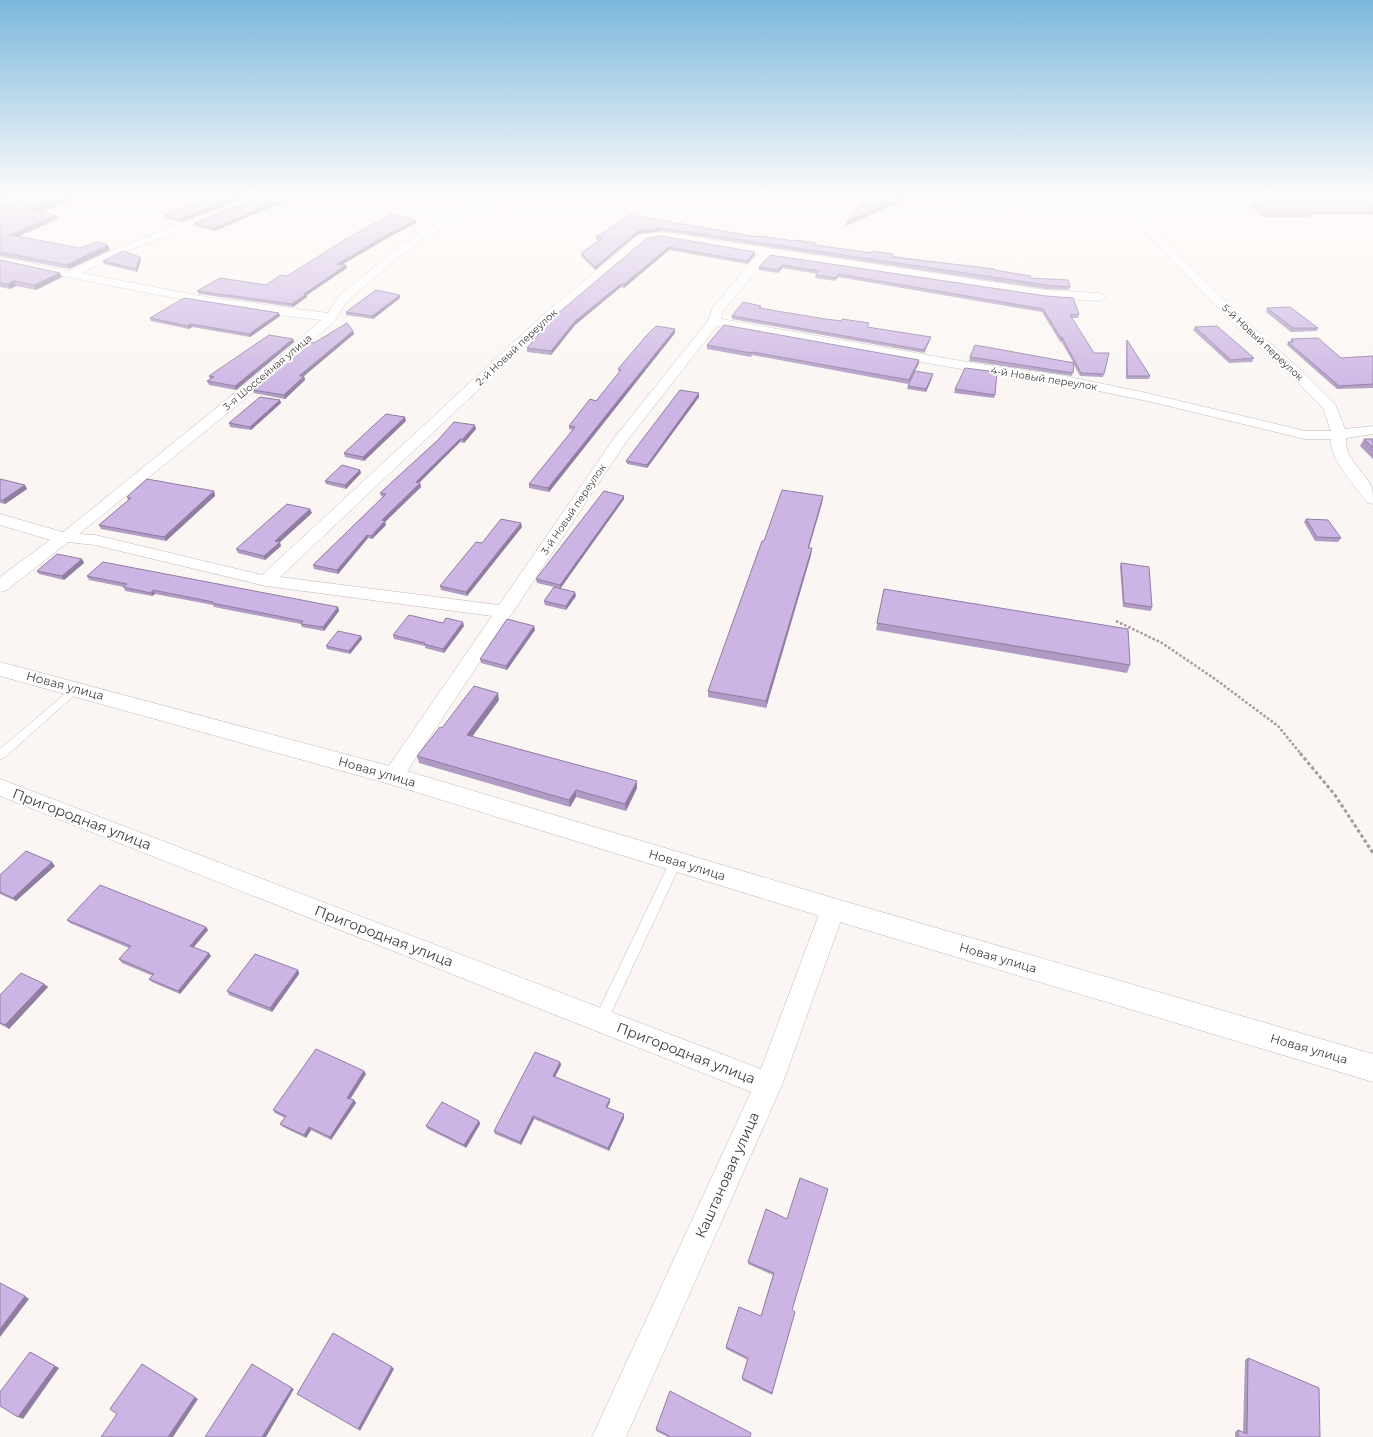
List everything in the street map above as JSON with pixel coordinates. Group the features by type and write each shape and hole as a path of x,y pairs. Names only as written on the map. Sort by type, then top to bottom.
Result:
{"street":[{"path":"21,264 239,306 331,317"},
{"path":"71,274 91,264"},
{"name":"3-я Шоссейная улица","path":"64,538 289,356 331,317 343,299 386,264"},
{"name":"2-й Новый переулок","path":"266,582 542,323 611,264"},
{"name":"3-й Новый переулок","path":"393,776 620,440 714,322 718,310 756,264"},
{"name":"2-й Новый переулок","path":"846,264 1044,294 1100,297"},
{"name":"5-й Новый переулок","path":"1182,264 1239,322 1295,372 1330,407 1339,434 1338,444 1343,459 1373,499"},
{"name":"4-й Новый переулок","path":"714,322 973,367 1060,379 1147,397 1305,435 1322,436 1373,430"},
{"path":"0,519 64,538 95,540 266,582 505,612"},
{"path":"0,586 64,538"},
{"name":"Новая улица","path":"0,668 393,776 833,909 1373,1068"},
{"name":"Пригородная улица","path":"0,787 768,1085"},
{"name":"Каштановая улица","path":"609,1437 768,1085 833,909"}],"lane":[{"path":"0,755 76,689"},
{"path":"601,1020 676,861"}],"path":[{"path":"1116,621 1162,642 1278,726 1334,795 1373,853"}],"building":[{"path":"0,264 19,264 60,273 34,285 14,281 8,284 0,283"},
{"path":"116,264 138,264 136,269"},
{"path":"306,264 346,265 292,304 197,291 220,278 266,285 281,275 287,276"},
{"path":"616,264 648,264 575,321 551,351 527,348 556,315"},
{"path":"762,264 831,264 1046,296 1073,298 1079,314 1070,315 1094,353 1109,353 1104,374 1081,373 1062,337 1062,340 1043,309 838,274 836,278 816,275 819,271 782,265 778,270 759,267"},
{"path":"905,264 953,264 995,269 994,270 1031,276 1030,278 1068,280 1070,287 1046,285"},
{"path":"376,290 400,295 372,316 346,312"},
{"path":"184,298 279,313 249,334 191,324 188,326 150,318"},
{"path":"743,302 761,306 759,308 841,321 842,319 869,323 867,327 931,337 924,350 732,316"},
{"path":"1290,307 1318,328 1293,328 1267,308"},
{"path":"347,323 353,331 299,376 304,376 284,395 253,390 309,342 314,343"},
{"path":"724,325 919,360 909,380 707,345"},
{"path":"656,326 675,329 548,488 529,484 575,427 569,426 590,399 596,401 621,370 618,369"},
{"path":"1217,326 1254,358 1231,360 1195,327"},
{"path":"269,335 293,339 235,386 207,381 214,377 209,376"},
{"path":"1318,338 1341,358 1373,356 1373,384 1339,386 1288,342 1294,342 1291,339"},
{"path":"1127,340 1150,376 1127,376"},
{"path":"975,345 1074,363 1073,373 970,357"},
{"path":"965,368 997,372 995,395 955,389"},
{"path":"915,371 933,374 926,389 908,386"},
{"path":"680,390 699,393 647,465 626,461"},
{"path":"260,397 280,400 250,427 229,423"},
{"path":"386,414 405,417 363,457 344,453"},
{"path":"454,422 475,425 463,439 460,439 416,482 420,483 382,520 385,521 371,536 367,535 337,570 313,565 386,494 380,493 438,440"},
{"path":"1364,439 1373,439 1373,448"},
{"path":"342,465 360,470 345,485 325,481"},
{"path":"0,479 25,485 3,500 0,500"},
{"path":"147,479 214,491 164,537 99,525 131,498 127,497"},
{"path":"782,490 823,496 808,548 812,548 766,701 708,691 762,541 764,541"},
{"path":"604,491 624,496 560,585 536,579"},
{"path":"287,504 310,509 275,541 280,542 264,556 236,549"},
{"path":"501,519 521,523 466,592 440,586 476,542 482,543"},
{"path":"1306,519 1328,520 1341,538 1317,537"},
{"path":"57,554 82,559 62,576 37,571"},
{"path":"103,562 338,607 323,627 301,624 303,621 153,590 151,593 123,587 127,584 87,576"},
{"path":"1121,563 1149,567 1152,607 1124,603"},
{"path":"554,587 575,592 566,606 544,601"},
{"path":"884,589 1128,629 1130,665 877,623"},
{"path":"409,615 443,623 446,618 463,622 443,649 393,635"},
{"path":"507,619 534,626 506,666 480,659"},
{"path":"338,631 361,636 349,651 326,646"},
{"path":"474,686 498,693 467,735 637,781 625,804 576,790 569,800 417,756 440,727 442,728"},
{"path":"26,851 52,862 13,898 0,892 0,875"},
{"path":"100,885 206,927 190,946 209,953 178,991 149,979 154,974 119,959 131,946 67,920"},
{"path":"255,954 298,970 270,1008 227,991"},
{"path":"21,973 44,984 5,1025 0,1023 0,995"},
{"path":"316,1049 364,1071 347,1098 354,1100 330,1137 309,1127 304,1135 280,1124 286,1116 273,1110"},
{"path":"535,1052 560,1062 553,1076 610,1099 606,1107 624,1114 608,1148 533,1116 520,1142 494,1131"},
{"path":"442,1102 479,1121 464,1145 426,1126"},
{"path":"800,1178 828,1189 792,1310 795,1312 772,1393 742,1378 748,1358 726,1347 739,1307 761,1316 774,1273 748,1262 766,1209 787,1219"},
{"path":"0,1283 25,1296 0,1329"},
{"path":"333,1333 392,1367 358,1429 297,1394"},
{"path":"30,1352 55,1366 18,1417 0,1406 0,1392"},
{"path":"1248,1358 1319,1388 1320,1437 1238,1437 1238,1430 1247,1434"},
{"path":"142,1364 195,1397 168,1437 101,1437 117,1414 110,1409"},
{"path":"252,1364 292,1388 262,1437 205,1437"},
{"path":"670,1391 751,1433 750,1437 671,1437 656,1429"}]}
